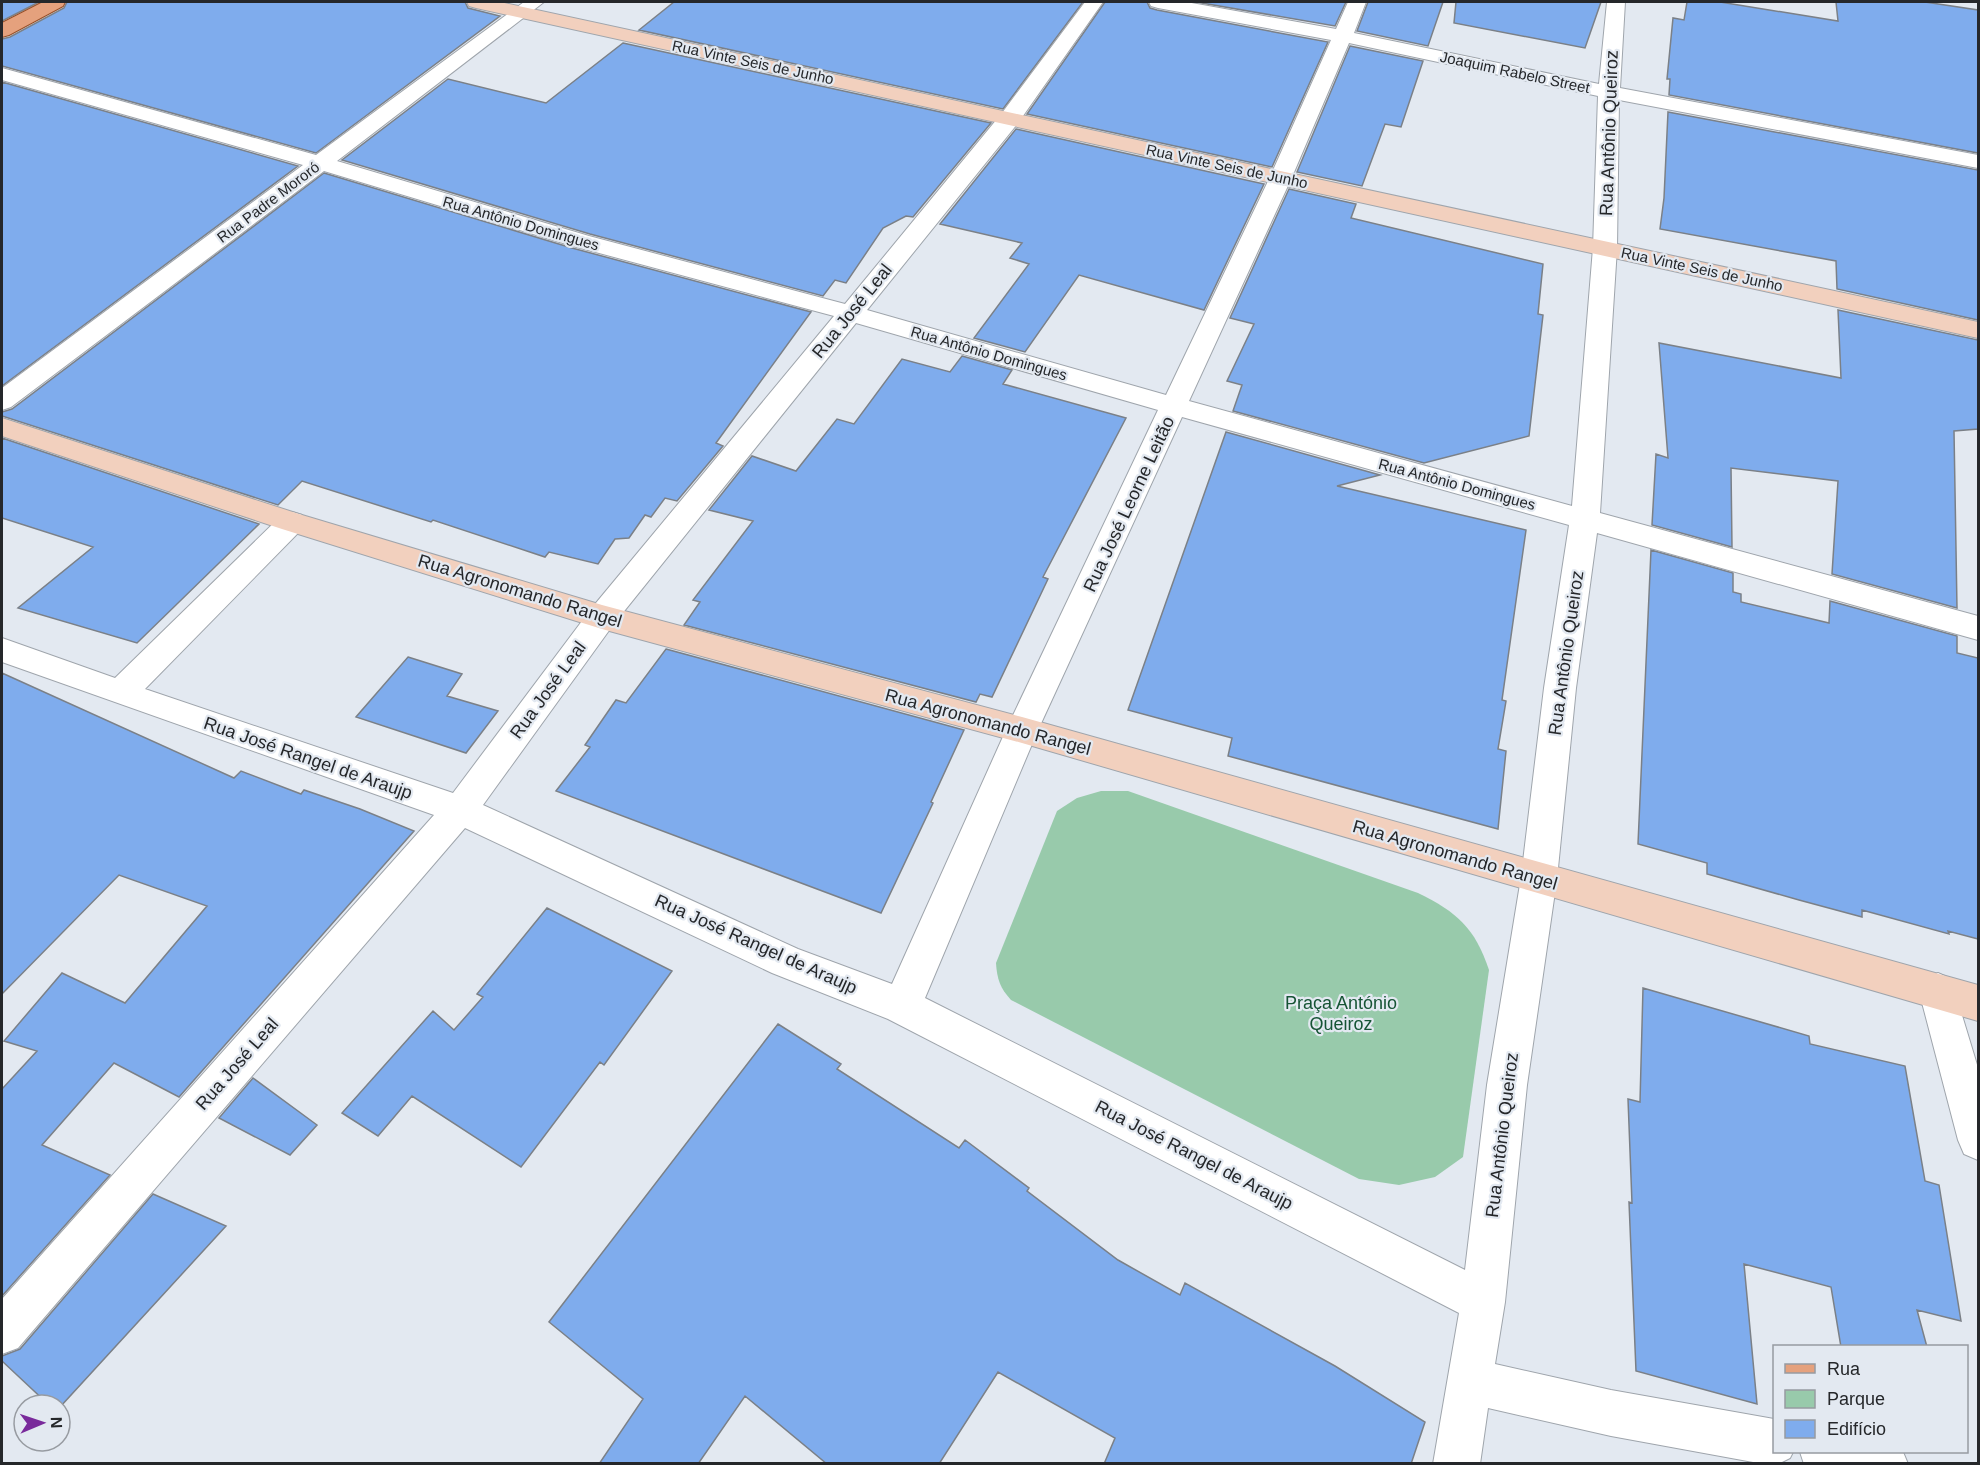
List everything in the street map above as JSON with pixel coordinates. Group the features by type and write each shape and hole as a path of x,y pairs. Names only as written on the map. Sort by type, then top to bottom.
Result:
{"main road":[{"path":"2,31 56,2"}],"street":[{"name":"Rua Vinte Seis de Junho","path":"476,2 528,6 1010,118 1978,330"},
{"name":"Rua José Leal","path":"2,1332 460,810 602,617 1010,118 1094,2"},
{"name":"Joaquim Rabelo Street","path":"1158,2 1342,36 1609,92 1978,160"},
{"name":"Rua José Leorne Leitão","path":"902,1006 1022,730 1281,177 1357,2"},
{"name":"Rua Antônio Queiroz","path":"1456,1464 1483,1302 1507,1085 1539,878 1560,688 1585,518 1605,248 1609,92 1616,2"},
{"name":"Rua Padre Mororó","path":"2,401 528,6"},
{"name":"Rua Antônio Domingues","path":"2,74 320,163 581,241 851,313 1174,406 1978,628"},
{"name":"Rua Agronomando Rangel","path":"2,427 292,522 602,617 1022,730 1978,1002"},
{"path":"120,693 292,522"},
{"name":"Rua José Rangel de Araujp","path":"2,650 460,810 785,961 902,1006 1483,1302"},
{"path":"1938,992 1978,1140"},
{"path":"1470,1381 1611,1413 1773,1442"},
{"path":"1828,1453 1886,1464"}],"green space":[{"name":"Praça António Queiroz","path":"1101,791 1128,791 1418,893 1444,907 1463,923 1484,955 1489,970 1463,1157 1435,1177 1399,1185 1359,1179 1011,1000 1000,983 996,963 1057,811 1077,798"}],"building":[{"path":"2,2 39,2 2,21"},
{"path":"67,2 465,2 468,8 500,16 316,153 2,66 2,39 64,8"},
{"path":"674,2 1083,2 1003,109 639,30"},
{"path":"1105,2 1147,2 1150,8 1157,10 1328,42 1272,167 1027,114"},
{"path":"1196,2 1346,2 1335,26"},
{"path":"1368,2 1443,2 1428,46 1357,31"},
{"path":"1456,2 1601,2 1585,48 1454,23"},
{"path":"1687,2 1720,2 1838,21 1836,2 1925,2 1978,10 1978,153 1669,95 1670,79 1667,79 1673,18 1684,20"},
{"path":"623,43 991,123 913,217 906,216 883,228 846,283 835,280 823,296 590,234 342,160 448,79 546,103"},
{"path":"1350,46 1423,61 1401,127 1385,124 1362,186 1297,172"},
{"path":"2,82 298,166 2,386"},
{"path":"1668,112 1978,170 1978,320 1837,289 1836,261 1660,229 1664,198"},
{"path":"1016,129 1264,184 1204,310 1079,275 1025,352 974,338 1029,264 1010,258 1022,243 940,224"},
{"path":"324,173 572,248 811,312 716,443 723,446 677,501 665,498 651,517 645,515 629,538 615,539 598,564 549,552 545,557 433,520 431,522 302,481 278,505 2,416 2,412 12,409"},
{"path":"1289,189 1356,204 1351,218 1543,264 1538,314 1543,315 1529,436 1424,463 1233,411 1242,385 1227,381 1254,324 1230,318"},
{"path":"1838,310 1978,340 1978,429 1954,431 1957,608 1832,574 1838,481 1731,468 1732,547 1652,525 1656,454 1668,458 1659,343 1841,378"},
{"path":"962,356 1012,370 1003,384 1126,418 1043,577 1048,579 992,697 980,694 976,702 684,625 700,602 693,600 753,521 709,510 752,456 796,471 837,419 854,424 902,359 950,372"},
{"path":"1226,432 1380,475 1337,486 1526,530 1502,700 1506,701 1498,749 1506,751 1498,829 1228,756 1232,738 1128,710"},
{"path":"2,438 259,524 137,643 18,608 93,547 2,518"},
{"path":"1651,550 1733,573 1733,592 1741,594 1741,602 1829,623 1830,601 1957,636 1957,653 1978,658 1978,939 1948,931 1949,934 1862,910 1862,917 1799,900 1707,874 1707,863 1638,844"},
{"path":"666,649 964,730 931,802 933,803 881,913 556,791 590,747 585,745 616,700 626,703"},
{"path":"408,657 462,674 447,696 498,711 466,753 356,717"},
{"path":"2,673 234,778 241,771 301,794 304,790 360,809 414,831 179,1097 114,1063 42,1145 110,1175 2,1296 2,1089 37,1051 4,1041 62,973 125,1003 207,906 119,875 2,994"},
{"path":"547,908 672,971 604,1065 600,1062 521,1167 412,1096 378,1136 342,1113 433,1011 454,1030 483,997 477,994"},
{"path":"1643,988 1809,1036 1810,1044 1905,1066 1925,1181 1939,1185 1961,1321 1917,1310 1926,1345 1841,1345 1831,1287 1744,1264 1757,1404 1636,1371 1629,1202 1632,1203 1628,1099 1640,1102"},
{"path":"778,1024 841,1064 837,1069 959,1148 965,1140 1029,1188 1027,1191 1118,1260 1180,1295 1185,1283 1335,1366 1425,1422 1411,1464 1104,1464 1115,1438 998,1372 939,1464 827,1464 745,1396 698,1464 599,1464 643,1399 549,1322"},
{"path":"253,1078 317,1125 290,1155 219,1118"},
{"path":"153,1194 226,1226 72,1394 36,1393 2,1361 2,1356 20,1349"}]}
